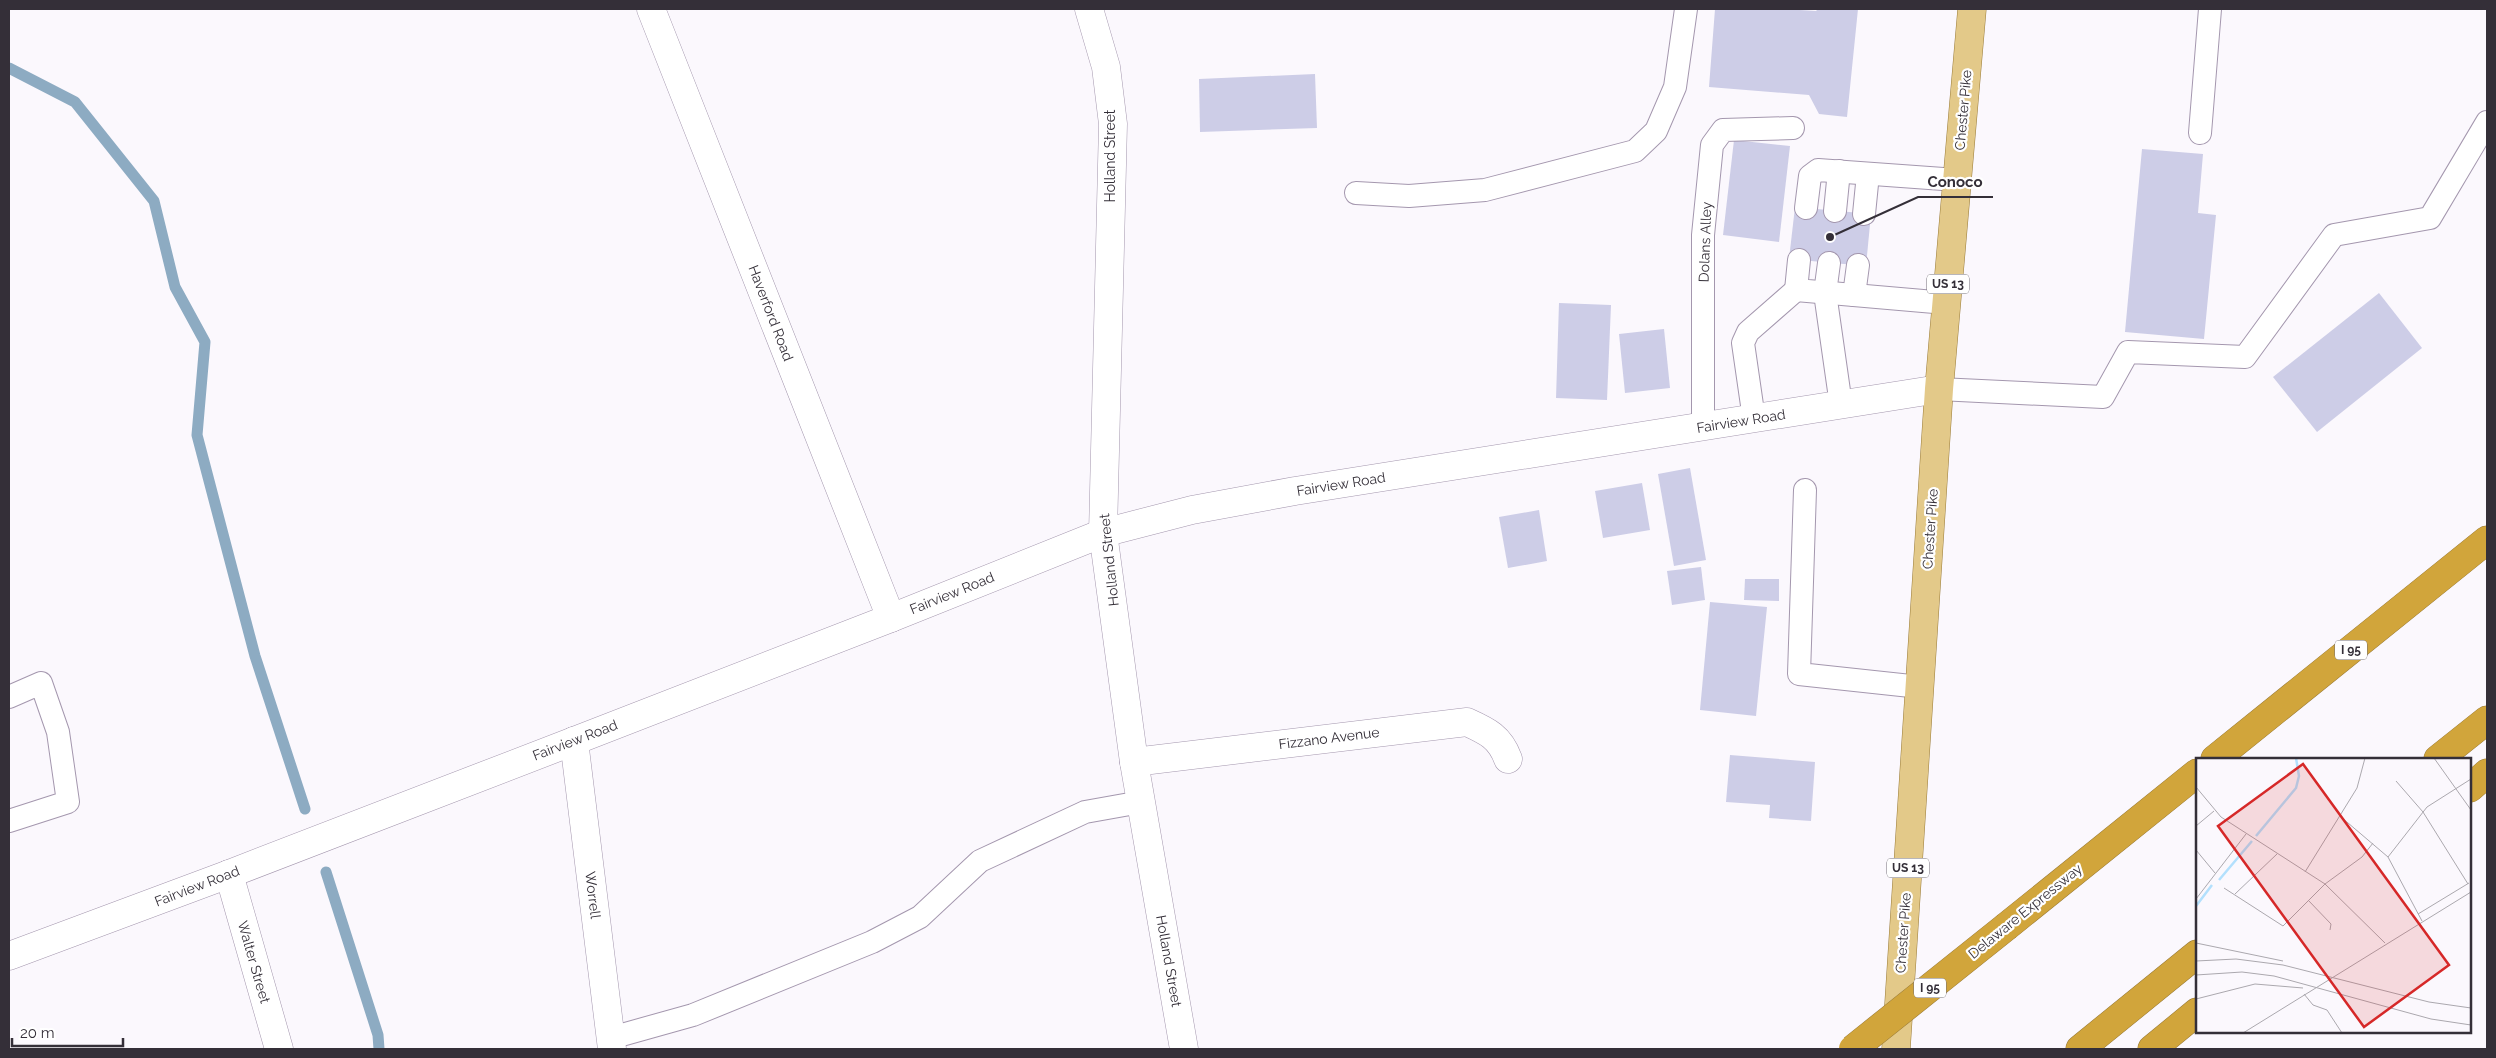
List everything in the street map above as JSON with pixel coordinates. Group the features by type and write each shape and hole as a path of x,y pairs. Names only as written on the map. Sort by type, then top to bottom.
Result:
{"highway":[{"name":"I 95","path":"2216,758 2487,540"},
{"path":"2439,758 2487,720"},
{"name":"Delaware Expressway","path":"1853,1049 2196,774"},
{"path":"2471,787 2487,774"},
{"path":"2080,1049 2196,955"},
{"path":"2152,1049 2196,1013"}],"main road":[{"name":"Chester Pike","path":"1896,1049 1939,389 1972,9"}],"street":[{"name":"Haverford Road","path":"651,9 891,618"},
{"name":"Holland Street","path":"1089,9 1106,68 1113,124 1103,533 1140,802 1184,1049"},
{"name":"Fairview Road","path":"9,956 229,874 574,741 891,618 1103,533 1192,510 1295,491 1703,428 1939,389"},
{"name":"Fizzano Avenue","path":"1134,762 1467,722 1490,732 1503,745 1508,759"},
{"name":"Worrell","path":"574,741 612,1044"},
{"name":"Walter Street","path":"229,874 279,1049"}],"lane":[{"path":"1356,193 1409,196 1484,190 1635,151 1656,131 1676,87 1686,9"},
{"path":"2200,133 2210,9"},
{"path":"1939,389 2103,397 2128,352 2245,357 2334,235 2430,218 2487,122"},
{"name":"Dolans Alley","path":"1703,428 1704,235 1712,145 1724,130 1793,128"},
{"path":"1806,208 1810,176 1818,170 1957,180"},
{"path":"1835,211 1839,171"},
{"path":"1864,214 1868,174"},
{"path":"1754,419 1743,343 1748,332 1796,290 1800,260"},
{"path":"1829,263 1825,292 1840,405"},
{"path":"1854,295 1858,265"},
{"path":"1796,290 1946,303"},
{"path":"1805,490 1799,674 1920,687"},
{"path":"9,697 41,683 58,732 68,802 9,821"},
{"path":"612,1044 694,1015 872,942 920,917 980,861 1085,812 1140,802"}],"building":[{"path":"1715,9 1816,11 1818,9 1858,9 1847,117 1819,114 1809,95 1709,87"},
{"path":"1315,74 1317,128 1200,132 1199,79"},
{"path":"1734,140 1790,146 1779,242 1723,235"},
{"path":"2142,149 2203,154 2198,213 2216,215 2204,339 2125,332"},
{"path":"1795,207 1871,214 1866,266 1789,259"},
{"path":"2379,293 2422,348 2317,432 2273,377"},
{"path":"1559,303 1611,305 1607,400 1556,398"},
{"path":"1664,329 1670,388 1625,393 1619,334"},
{"path":"1690,468 1706,560 1674,566 1658,474"},
{"path":"1642,483 1650,530 1603,538 1595,491"},
{"path":"1539,510 1547,561 1508,568 1499,517"},
{"path":"1701,567 1705,600 1672,605 1667,571"},
{"path":"1745,579 1779,579 1779,601 1744,600"},
{"path":"1710,602 1767,607 1756,716 1700,710"},
{"path":"1730,755 1815,762 1811,821 1769,818 1770,805 1726,802"}],"waterway":[{"path":"9,68 75,102 154,201 175,287 205,342 197,435 255,656 305,809"},
{"path":"326,872 378,1035 379,1049"}],"place":[{"name":"Conoco","path":"1830,237"}]}
